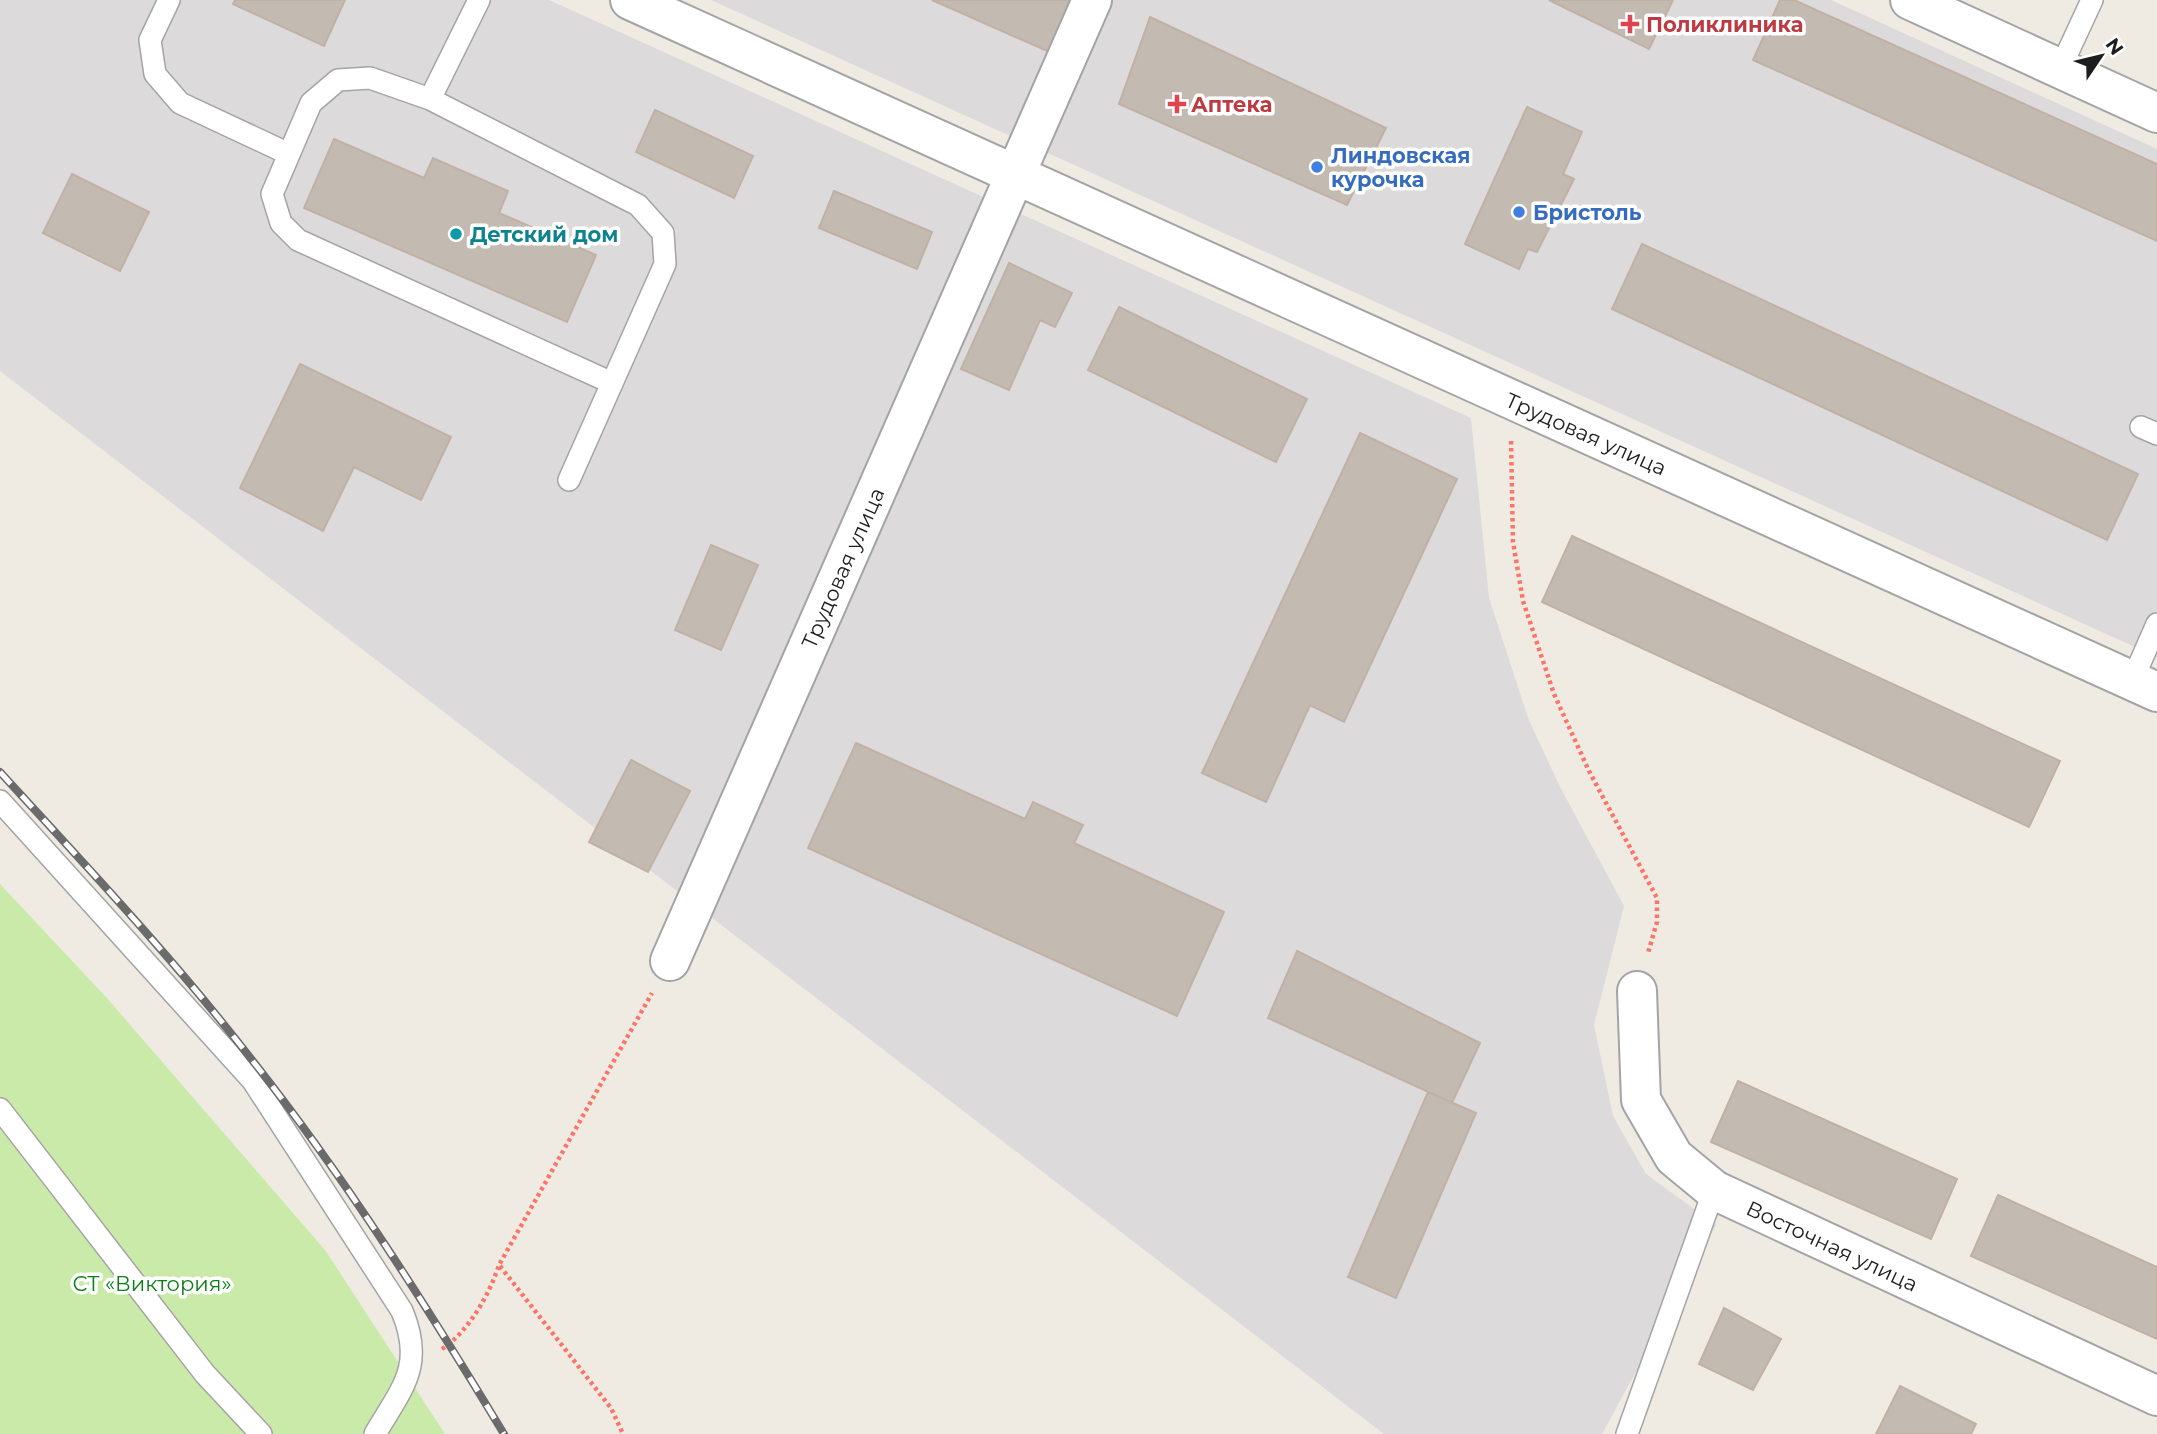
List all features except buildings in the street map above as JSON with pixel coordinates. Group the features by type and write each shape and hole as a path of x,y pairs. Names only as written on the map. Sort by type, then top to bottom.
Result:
{"street":[{"name":"Трудовая улица","path":"630,0 2144,686"},
{"path":"1016,175 1091,0"},
{"path":"1910,0 2157,113"},
{"name":"Трудовая улица","path":"670,961 1016,175"},
{"name":"Восточная улица","path":"1637,990 1641,1100 1674,1157 1714,1190 2157,1396"}],"lane":[{"path":"169,0 150,40 155,74 180,103 289,154"},
{"path":"429,99 479,0"},
{"path":"2060,69 2092,0"},
{"path":"569,480 665,264 663,233 638,205 429,99 370,78 338,80 311,103 272,194 281,223 298,240 612,383"},
{"path":"2144,686 2157,624"},
{"path":"0,802 253,1081 402,1311 413,1346 412,1368 375,1434"},
{"path":"0,1109 205,1374 261,1434"},
{"path":"1627,1434 1714,1190"}],"path":[{"path":"1511,400 1510,495 1513,542 1523,601 1554,694 1589,771 1657,898 1657,922 1637,990"},
{"path":"412,1368 450,1343 464,1329 493,1283 499,1265 670,961"},
{"path":"499,1265 611,1408 623,1434"}],"shaded area":[{"path":"0,0 549,0 1471,418 1489,598 1528,718 1559,785 1624,906 1594,1025 1613,1116 1646,1174 1716,1225 1602,1434 1384,1434 0,371"},
{"path":"711,0 1831,0 2157,149 2157,657"}],"green space":[{"name":"СТ «Виктория»","path":"0,884 106,997 325,1250 445,1434 0,1434"}],"railway":[{"path":"0,772 161,949 287,1105 384,1243 504,1434"}],"place":[{"name":"Поликлиника","path":"1630,24"},
{"name":"Аптека","path":"1177,104"},
{"name":"Линдовская курочка","path":"1317,167"},
{"name":"Бристоль","path":"1519,212"},
{"name":"Детский дом","path":"456,234"}]}
